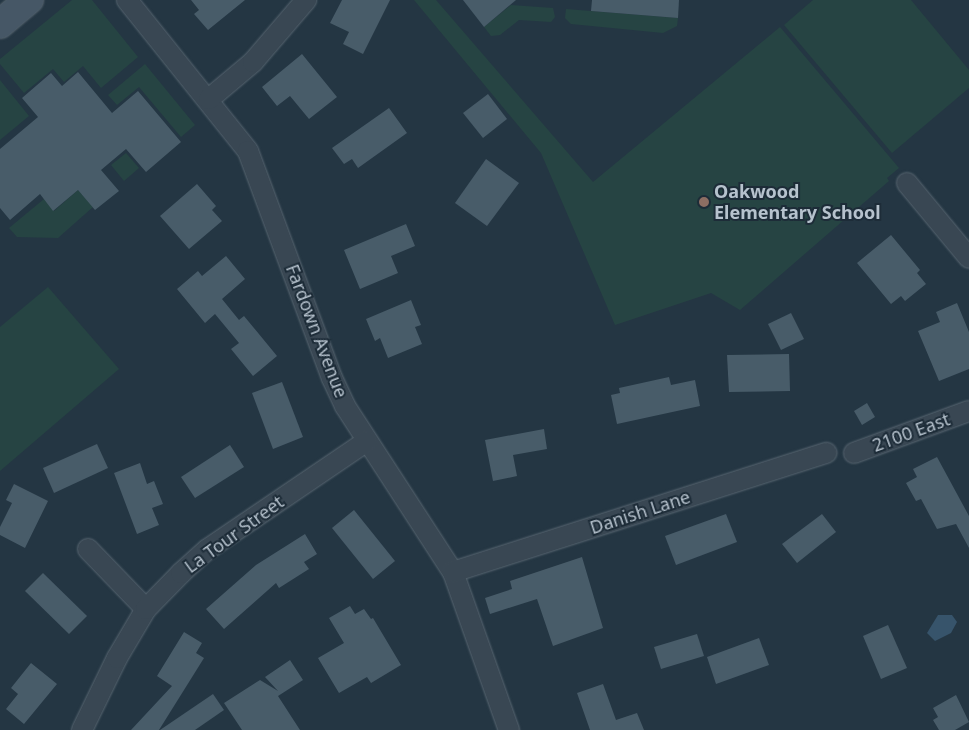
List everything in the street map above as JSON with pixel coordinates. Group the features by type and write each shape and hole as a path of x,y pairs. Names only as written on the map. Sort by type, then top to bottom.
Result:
{"main road":[{"path":"0,24 28,0"}],"street":[{"name":"Fardown Avenue","path":"127,0 241,140 254,164 332,378 367,441 454,572 509,730"},
{"path":"209,99 252,62 306,0"},
{"path":"907,183 969,258"},
{"name":"2100 East","path":"854,453 969,411"},
{"name":"La Tour Street","path":"82,730 117,658 146,609 208,549 367,441"},
{"name":"Danish Lane","path":"454,572 827,453"},
{"path":"88,549 146,609"}],"green space":[{"path":"72,0 92,0 138,57 101,88 83,66 64,82 53,69 24,93 0,64 0,59"},
{"path":"414,0 436,0 593,182 780,27 899,168 887,178 889,181 740,310 711,293 615,325 541,153"},
{"path":"813,0 911,0 969,70 969,88 892,153 784,25"},
{"path":"511,5 553,8 555,17 551,22 519,20 500,35 491,36 484,27"},
{"path":"566,9 678,18 677,26 663,33 571,24 565,18"},
{"path":"145,64 195,125 181,137 139,87 117,105 108,95"},
{"path":"0,80 29,116 0,140"},
{"path":"126,153 139,168 124,181 111,165"},
{"path":"78,190 93,207 58,238 17,237 9,228 44,199 54,211"},
{"path":"48,287 119,369 0,471 0,327"}],"water":[{"path":"938,615 952,615 957,622 951,633 935,641 927,633"}],"building":[{"path":"191,0 245,0 208,30 194,14 199,10"},
{"path":"342,0 390,0 363,54 343,44 349,32 330,23"},
{"path":"463,0 516,0 484,27"},
{"path":"592,0 679,0 678,18 591,11"},
{"path":"302,54 337,97 309,119 290,96 277,106 262,87"},
{"path":"78,72 112,113 138,91 181,142 146,172 126,149 101,170 119,191 95,210 78,190 53,211 40,194 10,220 0,208 0,149 38,117 22,98 51,73 62,86"},
{"path":"488,94 507,119 483,138 463,113"},
{"path":"389,108 407,133 358,168 352,159 344,164 332,148"},
{"path":"486,159 519,183 487,226 455,203"},
{"path":"197,184 216,206 212,210 222,221 189,249 160,216"},
{"path":"406,224 415,246 391,256 398,273 360,289 344,250"},
{"path":"891,235 920,270 917,273 926,284 905,301 901,296 891,304 857,263"},
{"path":"226,256 245,279 222,299 239,320 244,316 277,356 253,376 231,349 239,343 215,314 205,323 177,289 198,271 202,276"},
{"path":"411,300 421,325 415,327 422,344 388,358 380,338 375,341 366,319"},
{"path":"957,303 969,332 969,369 939,381 918,331 940,322 936,312"},
{"path":"791,313 804,339 781,350 768,324"},
{"path":"789,354 790,391 729,392 727,355"},
{"path":"669,377 671,385 695,380 700,406 617,424 611,395 620,393 619,388"},
{"path":"282,382 303,437 273,449 252,393"},
{"path":"867,403 875,417 862,425 854,411"},
{"path":"544,429 547,449 513,455 517,476 493,481 485,440"},
{"path":"97,444 108,468 54,493 43,468"},
{"path":"230,445 244,467 195,498 181,477"},
{"path":"937,457 969,516 969,548 956,524 937,529 921,499 916,501 906,483 917,477 913,469"},
{"path":"140,463 147,484 154,481 163,504 152,508 159,525 137,534 114,473"},
{"path":"14,484 48,501 25,548 0,535 0,527 12,503 6,500"},
{"path":"354,510 395,561 373,579 332,528"},
{"path":"726,514 737,542 676,565 665,536"},
{"path":"822,514 836,532 797,563 782,544"},
{"path":"305,534 317,554 304,562 309,569 279,588 276,583 224,629 206,609 256,565"},
{"path":"582,557 603,628 553,646 537,599 490,614 485,598 512,589 510,581"},
{"path":"43,573 87,616 69,634 25,591"},
{"path":"350,606 355,614 364,609 371,619 373,618 401,665 371,683 367,677 339,693 318,658 344,643 329,618"},
{"path":"888,625 907,668 881,679 863,636"},
{"path":"184,632 202,643 196,653 204,658 159,730 131,730 172,686 157,676"},
{"path":"697,634 704,656 661,669 654,647"},
{"path":"759,638 769,665 716,684 707,657"},
{"path":"290,660 303,680 278,696 300,730 242,730 224,703 260,680 278,691 265,677"},
{"path":"31,663 57,684 24,724 6,709 18,694 11,688"},
{"path":"603,684 616,720 637,713 644,730 590,730 577,693"},
{"path":"213,694 224,710 195,730 160,730"},
{"path":"956,695 969,722 955,730 939,730 933,720 938,717 933,708"}],"place":[{"name":"Oakwood Elementary School","path":"704,202"}]}
